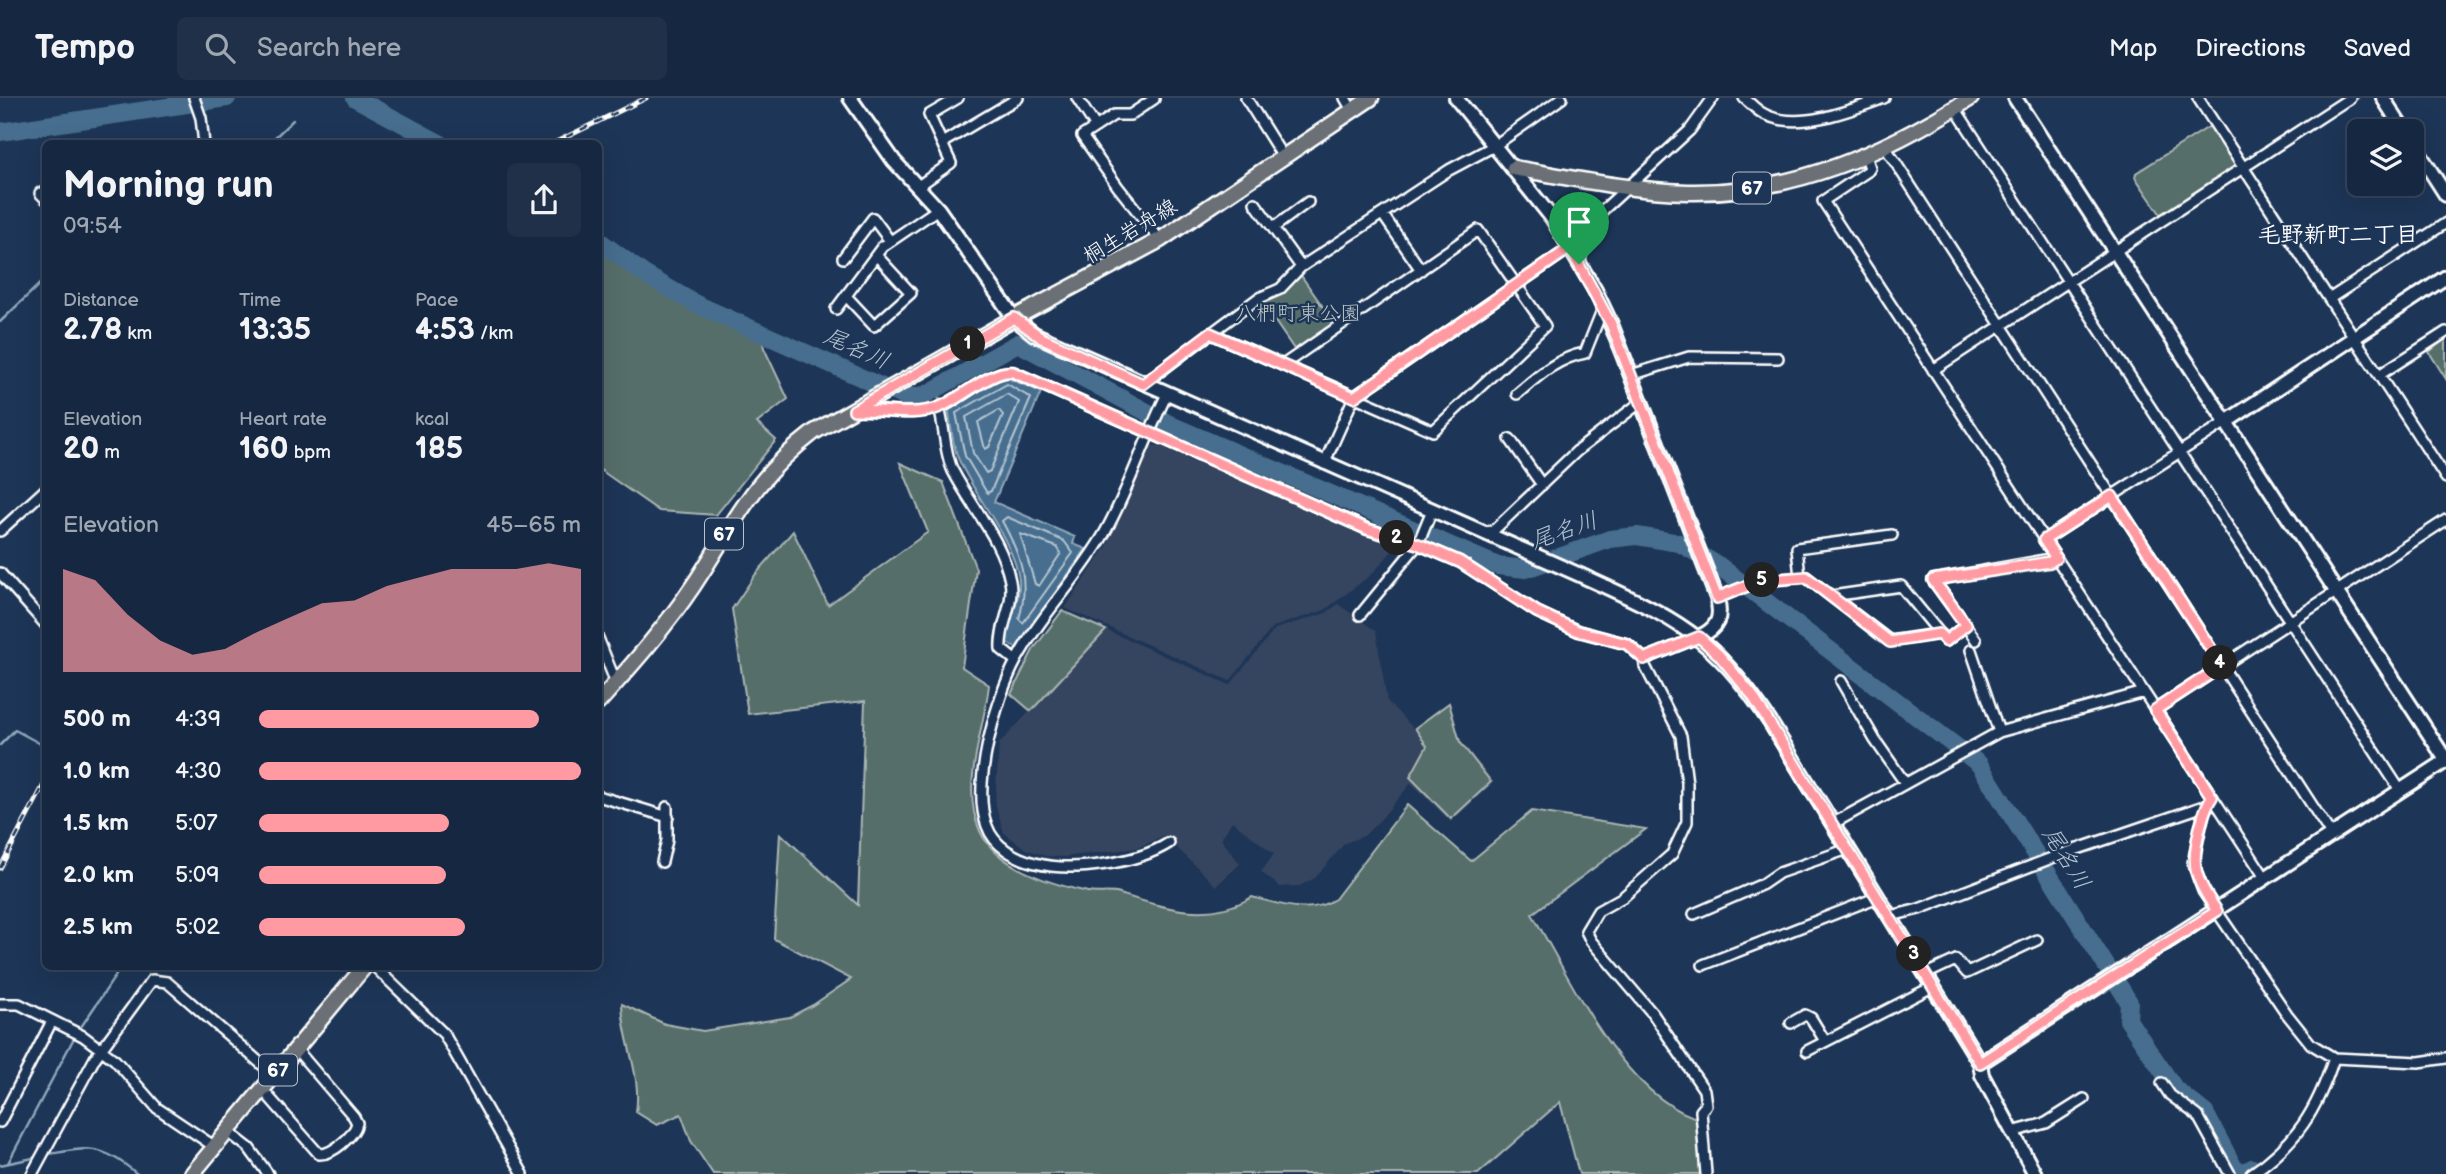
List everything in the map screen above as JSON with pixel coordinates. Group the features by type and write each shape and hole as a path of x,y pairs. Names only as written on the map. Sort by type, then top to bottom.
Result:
{"main road":[{"name":"桐生岩舟線","path":"854,410 1014,318 1160,240 1283,157 1349,104 1371,98"},
{"name":"67","path":"1514,168 1629,187 1688,192 1754,188 1814,175 1886,148 1970,98"},
{"name":"67","path":"602,699 673,615 761,480 814,432 854,410"},
{"name":"67","path":"192,1174 362,970"}],"street":[{"path":"194,98 201,118 204,140"},
{"path":"850,98 879,140 938,209 1014,318 1042,338 1324,464 1430,515 1484,531 1655,609 1699,637 1719,655 1752,695 1891,916 1980,1063 1982,1075 2035,1174"},
{"path":"917,187 951,163 929,115 958,98"},
{"path":"942,143 1018,98"},
{"path":"1077,98 1096,127"},
{"path":"1246,98 1283,157"},
{"path":"1456,98 1552,218 1603,308 1695,536 1717,598 1721,612 1712,631 1644,659"},
{"path":"1143,384 1257,299 1280,289 1301,267 1449,170 1494,146 1562,98"},
{"path":"1579,264 1590,222 1690,130 1713,98"},
{"path":"1744,98 1763,114 1792,120 1852,109 1884,98"},
{"path":"1980,1063 2446,761 2015,98"},
{"path":"2198,98 2446,478"},
{"path":"1933,370 2350,98"},
{"path":"2383,98 2396,119"},
{"path":"1154,99 1130,115 1114,115 1082,136 1085,144 1160,240"},
{"path":"1955,108 2400,790"},
{"path":"1886,148 2332,836"},
{"path":"1866,156 1870,168 1868,171 1823,201 2144,692 2210,801 2266,879"},
{"path":"2424,161 2446,195"},
{"path":"1272,228 1308,202"},
{"path":"1255,203 1301,267"},
{"path":"836,309 876,255 890,241 938,209"},
{"path":"1383,215 1421,270"},
{"path":"843,258 873,218 890,241"},
{"path":"2329,299 2446,223"},
{"path":"1210,333 1433,431 1545,326 1478,230 1283,365"},
{"path":"1324,464 1354,397 1570,248"},
{"path":"846,296 874,326 911,293 876,255"},
{"path":"2044,540 2446,277"},
{"path":"1517,394 1543,371 1570,356 1585,353 1603,308"},
{"path":"2379,375 2446,332"},
{"path":"1631,375 1689,357 1778,358"},
{"path":"854,410 881,409 910,413 939,408 1006,371 1152,428 1367,529 1419,542 1460,562 1537,612 1578,631 1627,644 1644,659 1645,666 1681,736 1687,783 1687,822 1672,854 1623,897 1595,913 1586,931 1591,941 1653,1014 1704,1090 1706,1105 1701,1111 1706,1174"},
{"path":"1167,394 1099,541 1016,661 1003,692 984,770 983,813 992,837 1017,857 1036,864 1064,867 1146,856 1169,844"},
{"path":"1484,531 1493,530 1577,452 1641,402"},
{"path":"939,408 952,468 998,544 1011,581 1012,600 1000,637 1001,649 1016,661"},
{"path":"1510,439 1542,485"},
{"path":"0,531 42,493"},
{"path":"1360,615 1419,542 1430,515"},
{"path":"2155,710 2446,520"},
{"path":"1800,578 1797,548 1892,535"},
{"path":"1976,640 1933,580 2056,558"},
{"path":"0,573 42,620"},
{"path":"1717,598 1759,581 1806,577 1890,642 1939,634"},
{"path":"1832,596 1900,586 1946,641 1966,625"},
{"path":"602,648 616,683"},
{"path":"1971,650 1999,732"},
{"path":"1841,681 1875,740 1905,783"},
{"path":"1832,824 1999,732 2144,692"},
{"path":"602,797 668,812 662,862"},
{"path":"2210,801 2193,863 2203,891 2287,1014 2311,1044 2334,1058 2419,1062 2446,1058"},
{"path":"1891,916 1919,909 2210,801"},
{"path":"1694,914 1763,884 1779,873 1847,849"},
{"path":"1703,965 1878,897"},
{"path":"1926,974 1956,960 1967,973 2037,940"},
{"path":"377,970 444,1034 523,1174"},
{"path":"37,1172 102,1049 152,980 162,979 274,1075"},
{"path":"1807,1051 1933,987"},
{"path":"0,1015 1,1004 19,1004 102,1049 156,1108 215,1147"},
{"path":"1791,1023 1805,1015 1811,1018 1825,1041"},
{"path":"1,1116 52,1021"},
{"path":"262,1090 319,1154 328,1153 354,1132 357,1123 354,1117 296,1049"},
{"path":"2251,1174 2286,1147 2308,1121 2334,1058"},
{"path":"2162,1083 2171,1095 2198,1116 2230,1174"},
{"path":"2012,1132 2046,1123 2084,1099"},
{"path":"228,1131 257,1156 268,1174"}],"shaded area":[{"path":"1159,445 1388,542 1404,546 1394,549 1372,574 1325,610 1273,627 1230,681 1065,608 1106,548 1152,446"},
{"path":"1338,604 1376,631 1387,701 1413,728 1450,701 1461,741 1494,782 1451,822 1411,783 1364,836 1345,843 1315,878 1299,886 1280,887 1261,872 1274,854 1232,821 1221,839 1240,864 1216,886 1165,836 1137,848 1063,857 1045,856 1026,849 1004,833 995,803 999,744 1106,630 1230,685 1275,629 1326,613"}],"green space":[{"path":"2210,126 2236,163 2235,169 2161,215 2135,177 2136,173"},
{"path":"602,250 663,291 762,339 788,399 757,423 776,440 716,515 659,511 602,471"},
{"name":"八椚町東公園","path":"1300,274 1335,324 1296,352 1261,301 1283,292"},
{"path":"2446,338 2446,379 2429,352"},
{"path":"900,463 943,482 976,569 962,667 989,685 975,759 972,796 980,831 999,855 1026,872 1058,884 1088,892 1116,893 1170,908 1203,911 1219,909 1252,897 1305,908 1335,899 1407,805 1471,861 1532,811 1646,829 1532,914 1583,1003 1625,1064 1649,1089 1676,1109 1704,1120 1704,1174 1579,1174 1560,1102 1478,1174 713,1174 691,1141 681,1114 657,1125 636,1112 636,1084 622,1004 665,1024 703,1031 790,1017 851,979 774,939 780,833 858,905 865,701 748,714 732,609 755,575 793,531 828,605 928,532"},
{"path":"1062,611 1106,630 1031,711 1011,694 1033,650"},
{"path":"1449,703 1460,742 1491,782 1451,819 1410,777 1427,746 1415,728"}],"water":[{"path":"1005,377 1041,392 994,502 1075,537 1073,544 1086,549 1016,648 1007,643 1019,588 1016,566 1002,535 959,460 948,408"}],"waterway":[{"name":"尾名川","path":"0,132 227,98"},
{"name":"尾名川","path":"355,98 434,140"},
{"path":"2131,247 2358,98"},
{"path":"272,140 293,120"},
{"name":"尾名川","path":"602,243 644,274 696,304 907,398 925,395 1018,343 1173,426 1498,566 1526,569 1610,539 1637,536 1679,543 1718,565 1979,764 2129,1002 2128,1020 2175,1089 2205,1113 2235,1170 2244,1172 2252,1168 2258,1174"},
{"path":"2074,284 2107,263"},
{"path":"0,322 42,282"},
{"path":"2007,328 2069,287"},
{"path":"1942,370 2001,331"},
{"path":"934,390 939,399"},
{"path":"0,745 15,730 39,743"},
{"path":"79,1030 119,970"},
{"path":"8,1163 75,1036"},
{"path":"44,1155 83,1149 103,1152 137,1174"},
{"path":"0,1165 38,1157"}],"railway":[{"path":"560,140 646,98"},
{"path":"0,868 42,789"}],"district":[{"name":"毛野新町二丁目","path":"2338,234"}],"route":[{"path":"1570,248 1579,264 1611,324 1717,598 1759,581 1806,577 1890,642 1939,634 1946,641 1966,625 1933,580 2050,562 2056,558 2044,540 2112,496 2222,666 2155,710 2212,797 2204,812 2194,848 2193,863 2203,891 2217,911 1980,1063 1752,695 1719,655 1699,637 1644,659 1627,644 1578,631 1537,612 1460,562 1418,544 1367,529 1013,372 1006,371 939,408 910,413 891,409 854,410 1014,318 1042,338 1143,384 1210,333 1354,397 1570,248"}]}
